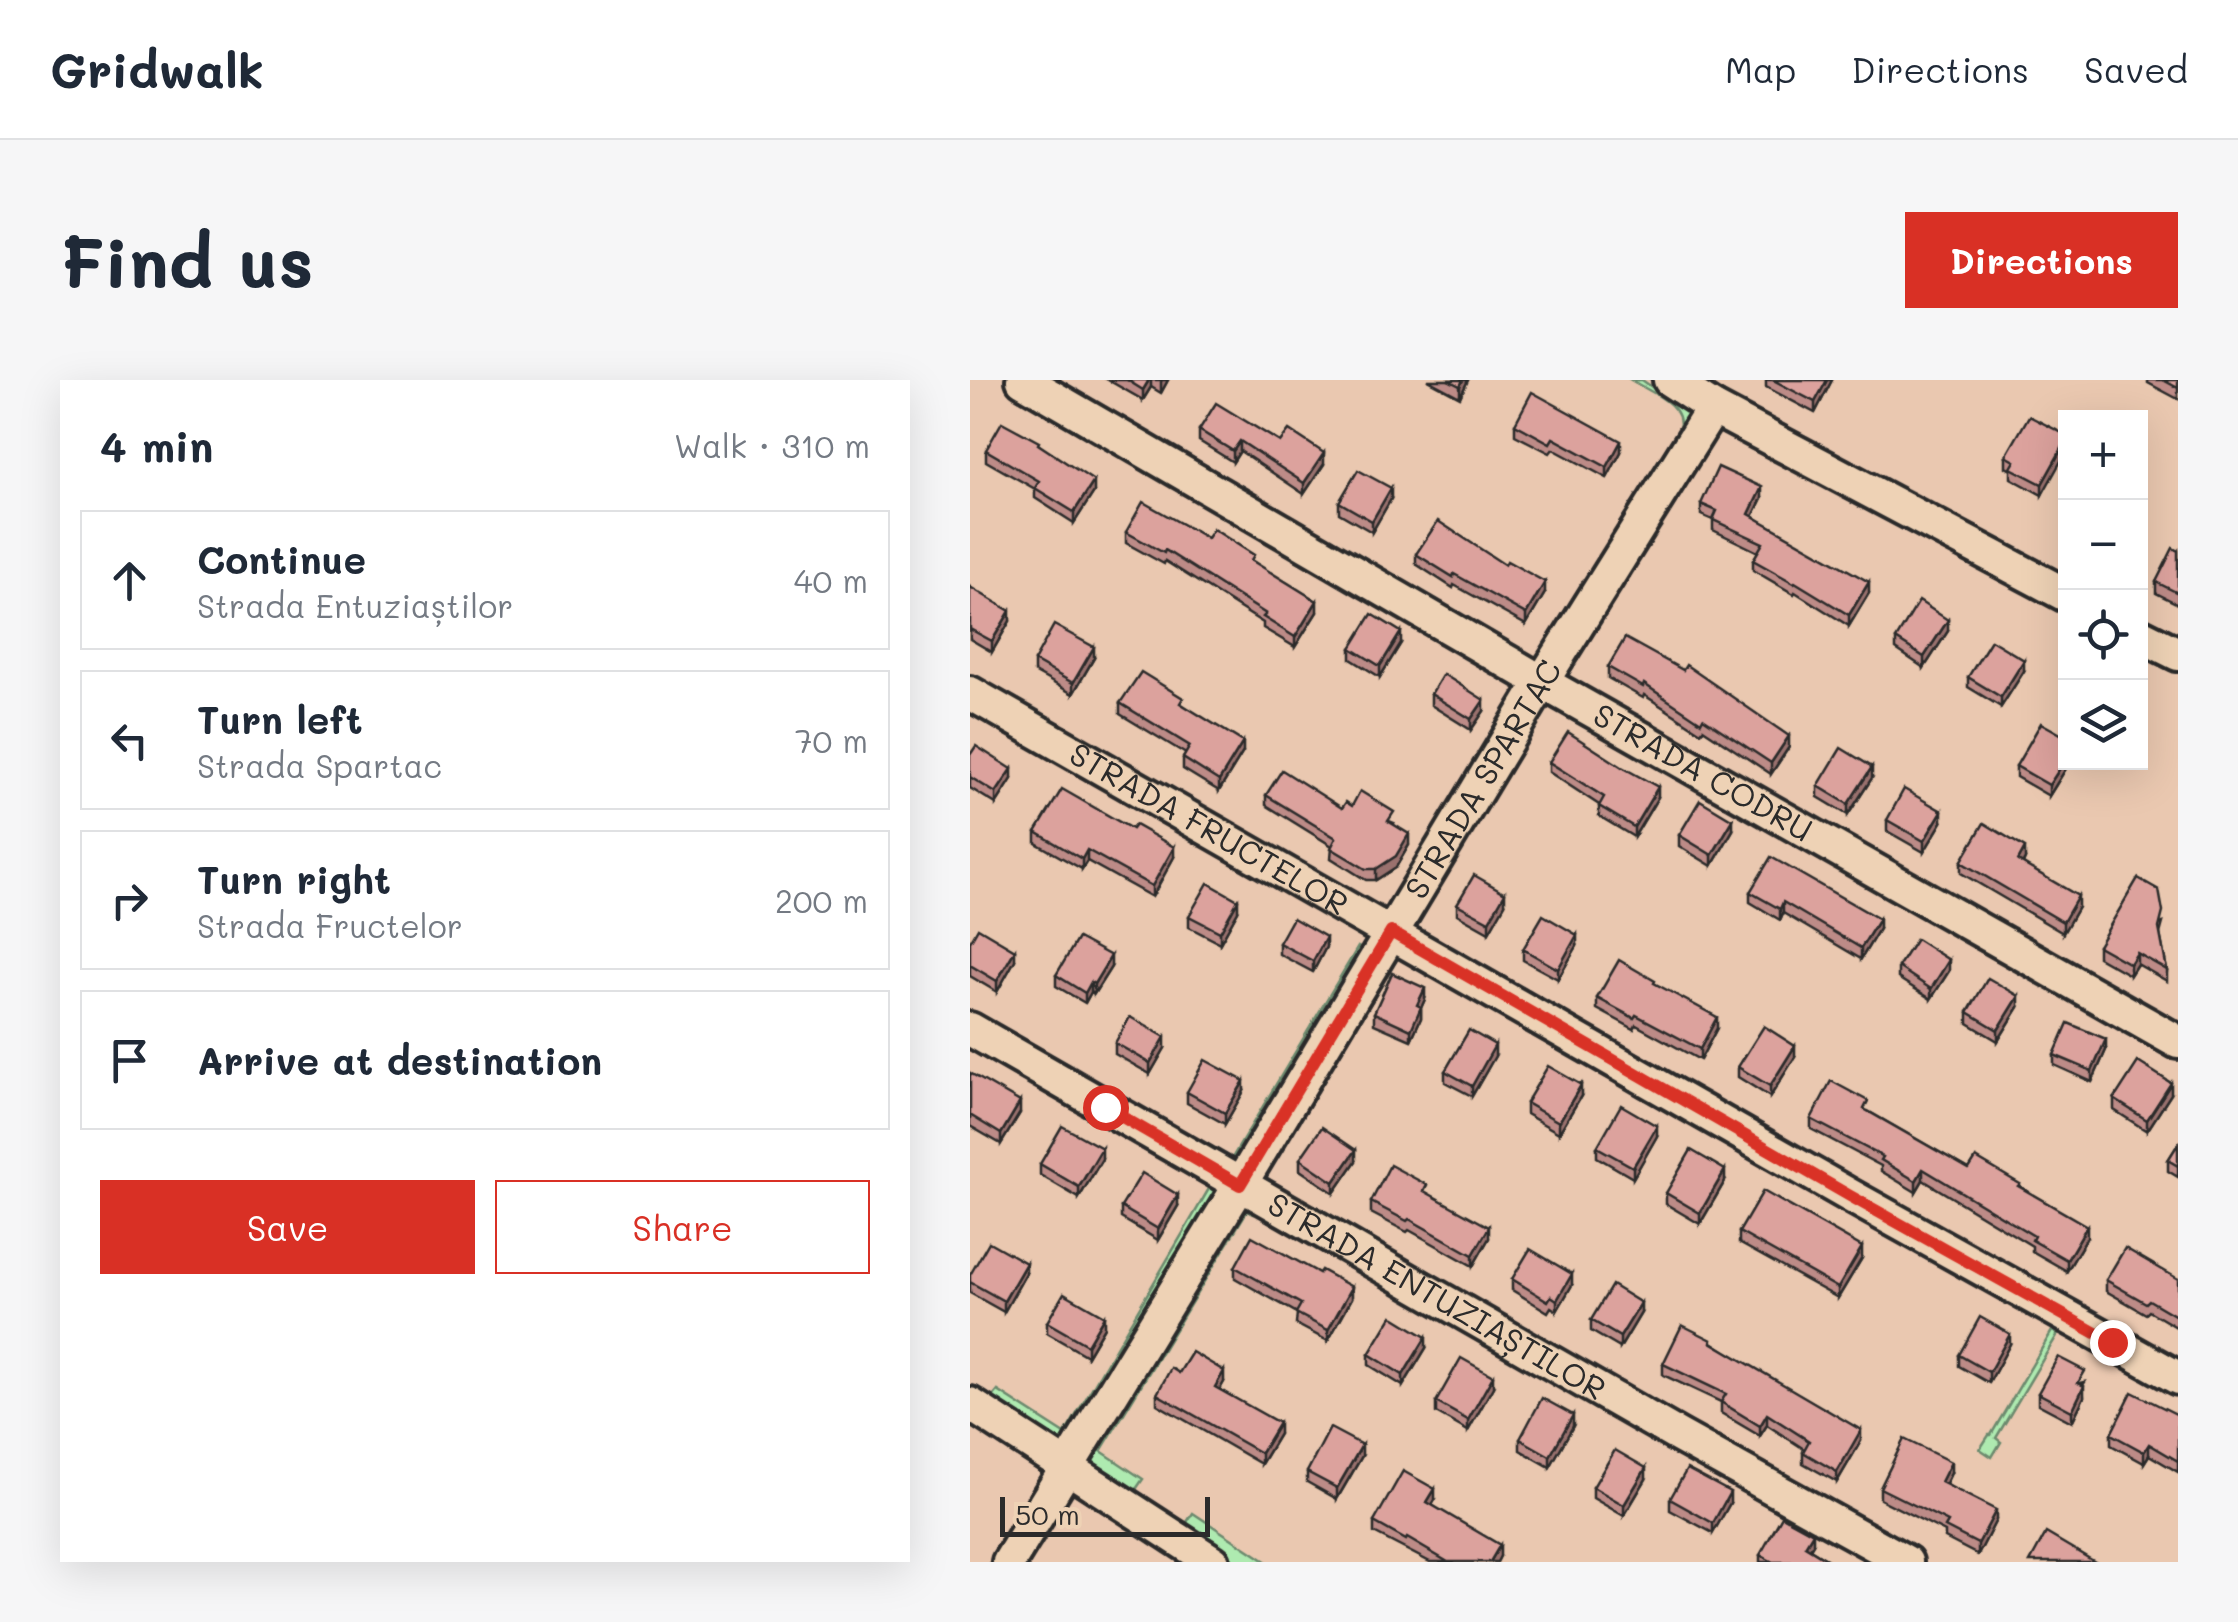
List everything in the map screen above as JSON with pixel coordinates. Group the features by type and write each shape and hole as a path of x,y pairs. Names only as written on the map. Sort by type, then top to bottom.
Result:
{"street":[{"name":"STRADA CODRU","path":"1023,380 1542,682 2178,1042"},
{"path":"1681,383 1713,408 2058,591"},
{"name":"STRADA SPARTAC","path":"1009,1562 1542,682 1713,408"},
{"path":"2148,638 2178,654"},
{"name":"STRADA FRUCTELOR","path":"970,693 1850,1196 2178,1378"},
{"name":"STRADA ENTUZIAȘTILOR","path":"970,1029 1906,1562"},
{"path":"970,1404 1213,1562"}],"green space":[{"path":"1631,380 1642,380 1688,413 1650,487 1644,484 1679,429 1680,420 1672,406"},
{"path":"1358,947 1369,953 1240,1161 1232,1158"},
{"path":"1210,1187 1218,1195 1071,1442 1038,1434 988,1403 998,1391 1065,1434"},
{"path":"1241,1207 1259,1208 1254,1214 1247,1211 1101,1451 1143,1479 1132,1495 1093,1468 1089,1460"},
{"path":"2052,1331 2058,1334 1996,1438 2001,1442 1992,1457 1980,1449"},
{"path":"1193,1513 1267,1562 1236,1562 1183,1528"}],"building":[{"path":"1127,380 1149,380 1143,390"},
{"path":"1773,380 1827,380 1815,402"},
{"path":"1532,392 1621,441 1607,467 1553,438 1550,443 1515,424"},
{"path":"1216,403 1280,442 1289,430 1324,453 1304,483 1240,441 1233,451 1199,430"},
{"path":"2029,416 2058,431 2058,455 2042,484 2011,468 2015,461 2006,456"},
{"path":"1002,422 1039,442 1094,481 1074,512 1035,488 1039,481 986,450"},
{"path":"1718,467 1762,487 1749,514 1869,582 1849,615 1753,560 1763,543 1713,520 1717,511 1701,504"},
{"path":"1358,470 1391,488 1372,521 1339,502"},
{"path":"1143,502 1207,538 1213,529 1254,555 1251,560 1317,601 1295,637 1165,550 1164,553 1126,532"},
{"path":"1438,521 1505,565 1507,561 1545,582 1526,614 1416,554"},
{"path":"2173,548 2178,551 2178,593 2156,582"},
{"path":"970,587 1010,611 992,641 970,629"},
{"path":"1919,601 1948,620 1924,657 1896,639"},
{"path":"1372,614 1401,632 1380,666 1351,648"},
{"path":"1054,625 1094,647 1073,683 1034,661"},
{"path":"1625,638 1683,670 1686,665 1789,736 1771,763 1703,718 1701,722 1644,684 1643,687 1608,667"},
{"path":"1991,640 2024,660 2001,697 1968,677"},
{"path":"1141,672 1183,698 1180,703 1243,742 1219,781 1183,758 1190,746 1120,703"},
{"path":"1443,674 1484,700 1471,719 1431,694"},
{"path":"2041,723 2058,733 2059,770 2049,785 2016,766"},
{"path":"1568,732 1658,787 1634,827 1599,806 1604,797 1549,762"},
{"path":"976,746 1012,769 996,793 970,777 970,755"},
{"path":"1841,748 1872,767 1848,804 1818,786"},
{"path":"1282,770 1342,808 1346,802 1352,806 1360,791 1394,812 1388,821 1409,834 1396,856 1376,869 1366,869 1331,848 1336,838 1266,795"},
{"path":"1062,789 1132,829 1135,825 1174,847 1152,886 1087,850 1082,859 1036,832"},
{"path":"1904,789 1942,811 1924,841 1887,820"},
{"path":"1700,800 1733,820 1712,855 1679,835"},
{"path":"1984,823 2025,848 2018,861 2078,896 2063,922 1961,862"},
{"path":"1771,857 1879,919 1861,948 1783,902 1780,909 1750,892"},
{"path":"1474,875 1505,893 1489,921 1457,904"},
{"path":"2138,878 2159,890 2163,912 2159,928 2167,970 2137,953 2130,964 2098,946"},
{"path":"1208,883 1238,900 1220,932 1189,916"},
{"path":"1543,915 1577,935 1558,969 1523,949"},
{"path":"1293,918 1326,937 1313,961 1279,943"},
{"path":"978,928 1015,950 997,981 970,965 970,942"},
{"path":"1078,938 1111,956 1085,993 1056,975"},
{"path":"1916,939 1949,960 1931,989 1898,967"},
{"path":"1619,960 1717,1017 1700,1049 1597,998"},
{"path":"1392,973 1425,988 1411,1030 1374,1013"},
{"path":"1988,978 2019,996 1998,1030 1968,1012"},
{"path":"1130,1017 1165,1037 1150,1063 1115,1043"},
{"path":"2068,1023 2106,1039 2092,1071 2054,1055"},
{"path":"1764,1026 1795,1046 1770,1086 1738,1067"},
{"path":"1469,1030 1495,1045 1472,1086 1445,1071"},
{"path":"1205,1060 1244,1081 1225,1113 1187,1092"},
{"path":"2138,1062 2171,1083 2147,1120 2114,1099"},
{"path":"1548,1066 1581,1085 1559,1122 1526,1103"},
{"path":"970,1073 1020,1102 1001,1134 970,1115"},
{"path":"1831,1081 1868,1101 1864,1109 1969,1169 1976,1158 2087,1226 2067,1260 1923,1169 1916,1181 1881,1160 1883,1157 1811,1119"},
{"path":"1621,1105 1657,1126 1633,1167 1597,1147"},
{"path":"1062,1126 1102,1148 1079,1187 1040,1164"},
{"path":"1322,1127 1356,1150 1334,1182 1300,1159"},
{"path":"2178,1144 2178,1166 2168,1160"},
{"path":"1691,1150 1725,1170 1700,1213 1666,1193"},
{"path":"1390,1165 1427,1185 1424,1191 1489,1227 1473,1255 1371,1202"},
{"path":"1142,1173 1178,1195 1158,1229 1121,1207"},
{"path":"1763,1191 1862,1247 1838,1288 1739,1232"},
{"path":"1252,1236 1352,1287 1328,1330 1296,1313 1301,1304 1235,1267"},
{"path":"989,1242 1026,1263 1004,1301 970,1282 970,1275"},
{"path":"2125,1248 2178,1279 2178,1317 2106,1280"},
{"path":"1530,1249 1572,1274 1557,1300 1551,1296 1548,1301 1512,1279"},
{"path":"1612,1285 1641,1303 1620,1337 1591,1320"},
{"path":"1064,1293 1104,1316 1087,1345 1047,1322"},
{"path":"1392,1316 1426,1337 1403,1375 1369,1354"},
{"path":"1980,1317 2010,1334 1989,1372 1959,1355"},
{"path":"1682,1325 1861,1430 1837,1472 1803,1452 1809,1441 1767,1414 1760,1426 1721,1402 1726,1394 1663,1364"},
{"path":"1192,1352 1224,1371 1215,1387 1279,1423 1261,1453 1157,1394 1171,1368 1179,1373"},
{"path":"2058,1357 2085,1371 2078,1383 2084,1386 2072,1411 2038,1393"},
{"path":"1461,1358 1493,1376 1468,1420 1436,1402"},
{"path":"2132,1392 2178,1415 2178,1461 2149,1444 2144,1452 2111,1434"},
{"path":"1542,1398 1573,1415 1550,1456 1520,1439"},
{"path":"1330,1428 1362,1445 1337,1488 1307,1472"},
{"path":"1904,1439 1951,1462 1941,1482 1996,1510 1978,1544 1945,1527 1948,1522 1880,1488"},
{"path":"1615,1450 1646,1468 1624,1505 1593,1487"},
{"path":"1687,1469 1730,1492 1713,1523 1670,1499"},
{"path":"1403,1471 1435,1489 1427,1502 1500,1545 1490,1562 1448,1562 1374,1522"},
{"path":"1782,1516 1813,1533 1805,1546 1831,1562 1773,1562 1760,1555"},
{"path":"2046,1533 2095,1562 2030,1562"}],"route":[{"path":"1105,1107 1240,1185 1391,932 2112,1342"}]}
